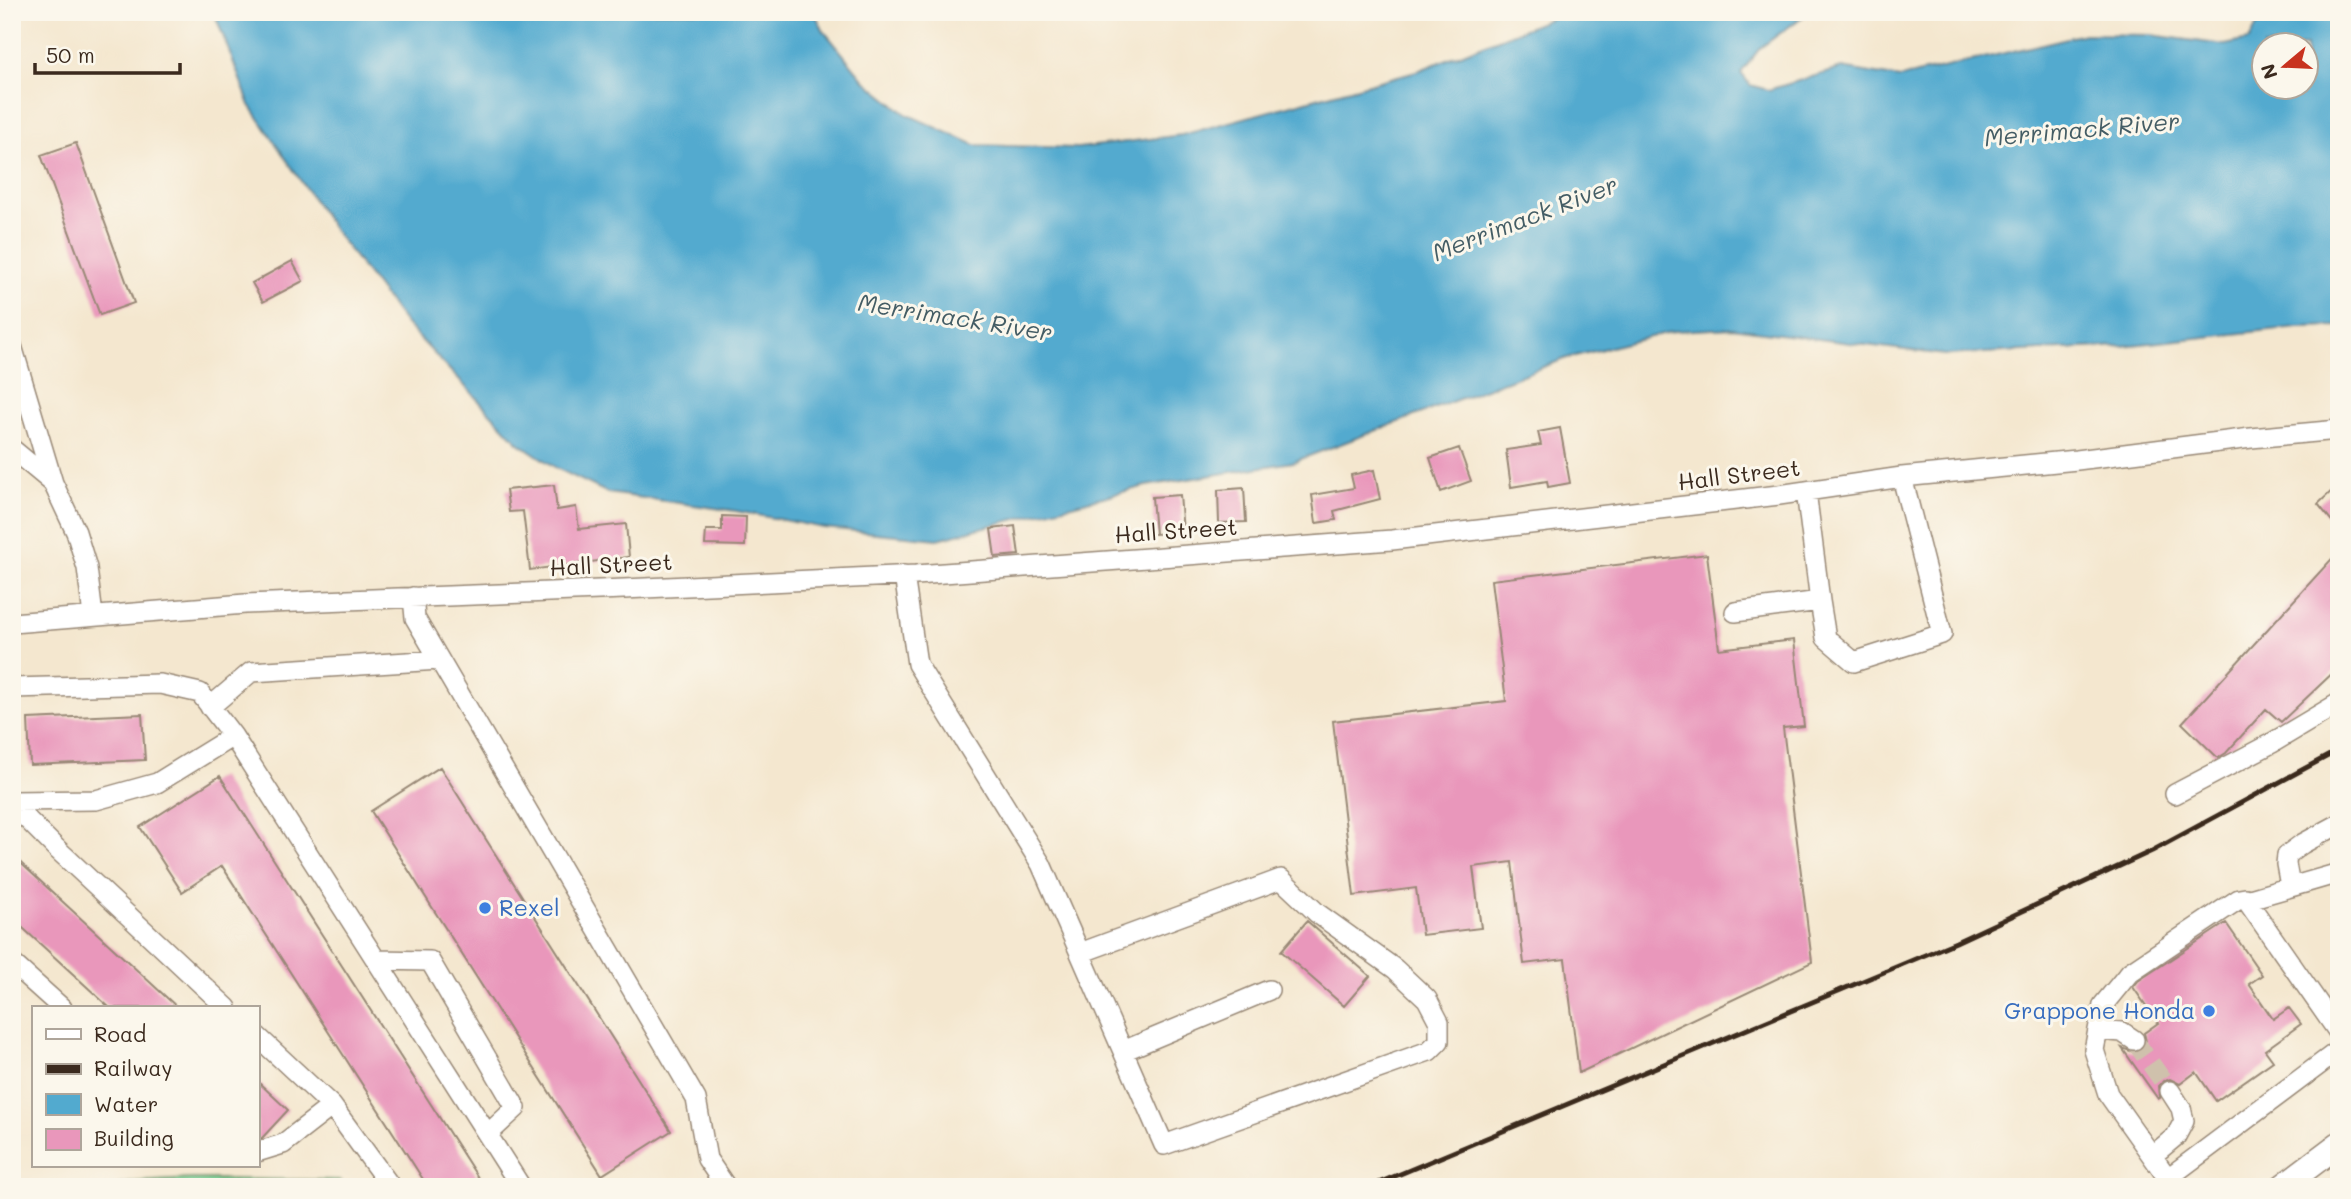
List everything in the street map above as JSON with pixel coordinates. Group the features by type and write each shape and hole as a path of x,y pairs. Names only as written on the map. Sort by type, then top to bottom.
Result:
{"main road":[{"path":"2282,1187 2339,1144"}],"street":[{"path":"12,346 53,483 76,532 87,568 93,616"},
{"name":"Hall Street","path":"12,623 245,604 904,575 1392,540 1806,491 1902,477 2339,430"},
{"path":"12,449 53,483"},
{"path":"1806,491 1826,638 1854,662 1942,634 1902,477"},
{"path":"904,575 917,664 1041,864 1164,1145 1429,1051 1439,1041 1439,1022 1427,999 1395,969 1317,913 1280,878 1080,953"},
{"path":"413,597 415,618 696,1099 707,1159 726,1187"},
{"path":"1735,612 1820,601"},
{"path":"210,707 251,672 439,660"},
{"path":"12,688 160,684 200,693 233,736 521,1187"},
{"path":"2175,794 2272,743 2339,702"},
{"path":"12,802 96,800 157,783 233,736"},
{"path":"12,802 56,848 225,1006"},
{"path":"2290,886 2287,855 2339,824"},
{"path":"2339,873 2246,900 2239,899 2130,972 2103,1005 2094,1050 2108,1094 2171,1182 2339,1050"},
{"path":"2246,900 2339,1033"},
{"path":"376,960 430,961 516,1108 488,1134"},
{"path":"12,963 60,1006"},
{"path":"1123,1051 1269,990"},
{"path":"2098,1030 2122,1032 2134,1040"},
{"path":"259,1038 332,1106 391,1187"},
{"path":"2152,1156 2176,1136 2185,1121 2181,1108 2170,1091"},
{"path":"259,1151 283,1144 332,1106"}],"green space":[{"path":"194,1179 340,1180 345,1187 110,1187 134,1182"}],"water":[{"name":"Merrimack River","path":"214,12 814,12 824,31 864,80 906,114 975,145 1078,148 1182,135 1420,70 1567,12 1809,12 1760,48 1741,73 1750,85 1768,90 1842,68 1900,78 2084,34 2151,35 2225,45 2250,38 2250,102 2320,102 2320,32 2253,32 2264,12 2339,12 2339,326 2298,327 2122,346 1945,355 1732,328 1674,331 1567,358 1293,462 1146,486 938,539 824,528 736,511 608,493 556,468 519,443 406,324 333,229 250,105"}],"building":[{"path":"76,143 134,303 100,315 41,155"},
{"path":"292,261 303,281 263,302 252,283"},
{"path":"1560,428 1570,483 1548,487 1547,481 1511,487 1506,450 1541,445 1538,432"},
{"path":"1459,448 1471,481 1441,492 1430,458"},
{"path":"1374,470 1380,499 1334,511 1336,520 1316,523 1312,495 1354,488 1351,475"},
{"path":"2339,484 2339,530 2318,504"},
{"path":"554,485 557,510 576,507 579,529 626,524 629,557 530,570 523,511 509,512 506,490"},
{"path":"1244,488 1246,522 1219,523 1218,490"},
{"path":"1180,495 1183,532 1155,534 1152,497"},
{"path":"722,516 746,517 745,546 705,545 706,530 722,530"},
{"path":"1015,526 1019,555 995,557 991,529"},
{"path":"2339,551 2339,667 2281,722 2266,709 2226,753 2218,758 2182,723"},
{"path":"1707,554 1719,649 1794,640 1804,726 1783,728 1812,962 1579,1073 1565,959 1524,964 1512,862 1473,867 1481,928 1422,935 1416,888 1354,896 1333,721 1506,701 1491,580"},
{"path":"142,714 145,760 30,765 28,719"},
{"path":"440,767 671,1131 602,1175 371,811"},
{"path":"220,776 484,1187 428,1187 222,866 182,892 140,827"},
{"path":"12,855 176,1006 108,1006 12,918"},
{"path":"1307,921 1370,976 1344,1006 1281,951"},
{"name":"Grappone Honda","path":"2226,923 2262,975 2249,984 2273,1019 2289,1008 2301,1024 2265,1050 2273,1061 2216,1101 2196,1072 2180,1084 2170,1079 2163,1081 2159,1086 2158,1099 2122,1048 2133,1052 2140,1051 2146,1041 2144,1033 2158,1023 2133,987 2138,981"},
{"path":"259,1083 288,1110 259,1139"}],"tunnel":[{"path":"2134,1040 2170,1091"}],"railway":[{"path":"1369,1187 1956,942 2152,851 2339,750"}],"place":[{"name":"Rexel","path":"485,908"},
{"name":"Grappone Honda","path":"2209,1011"}]}
